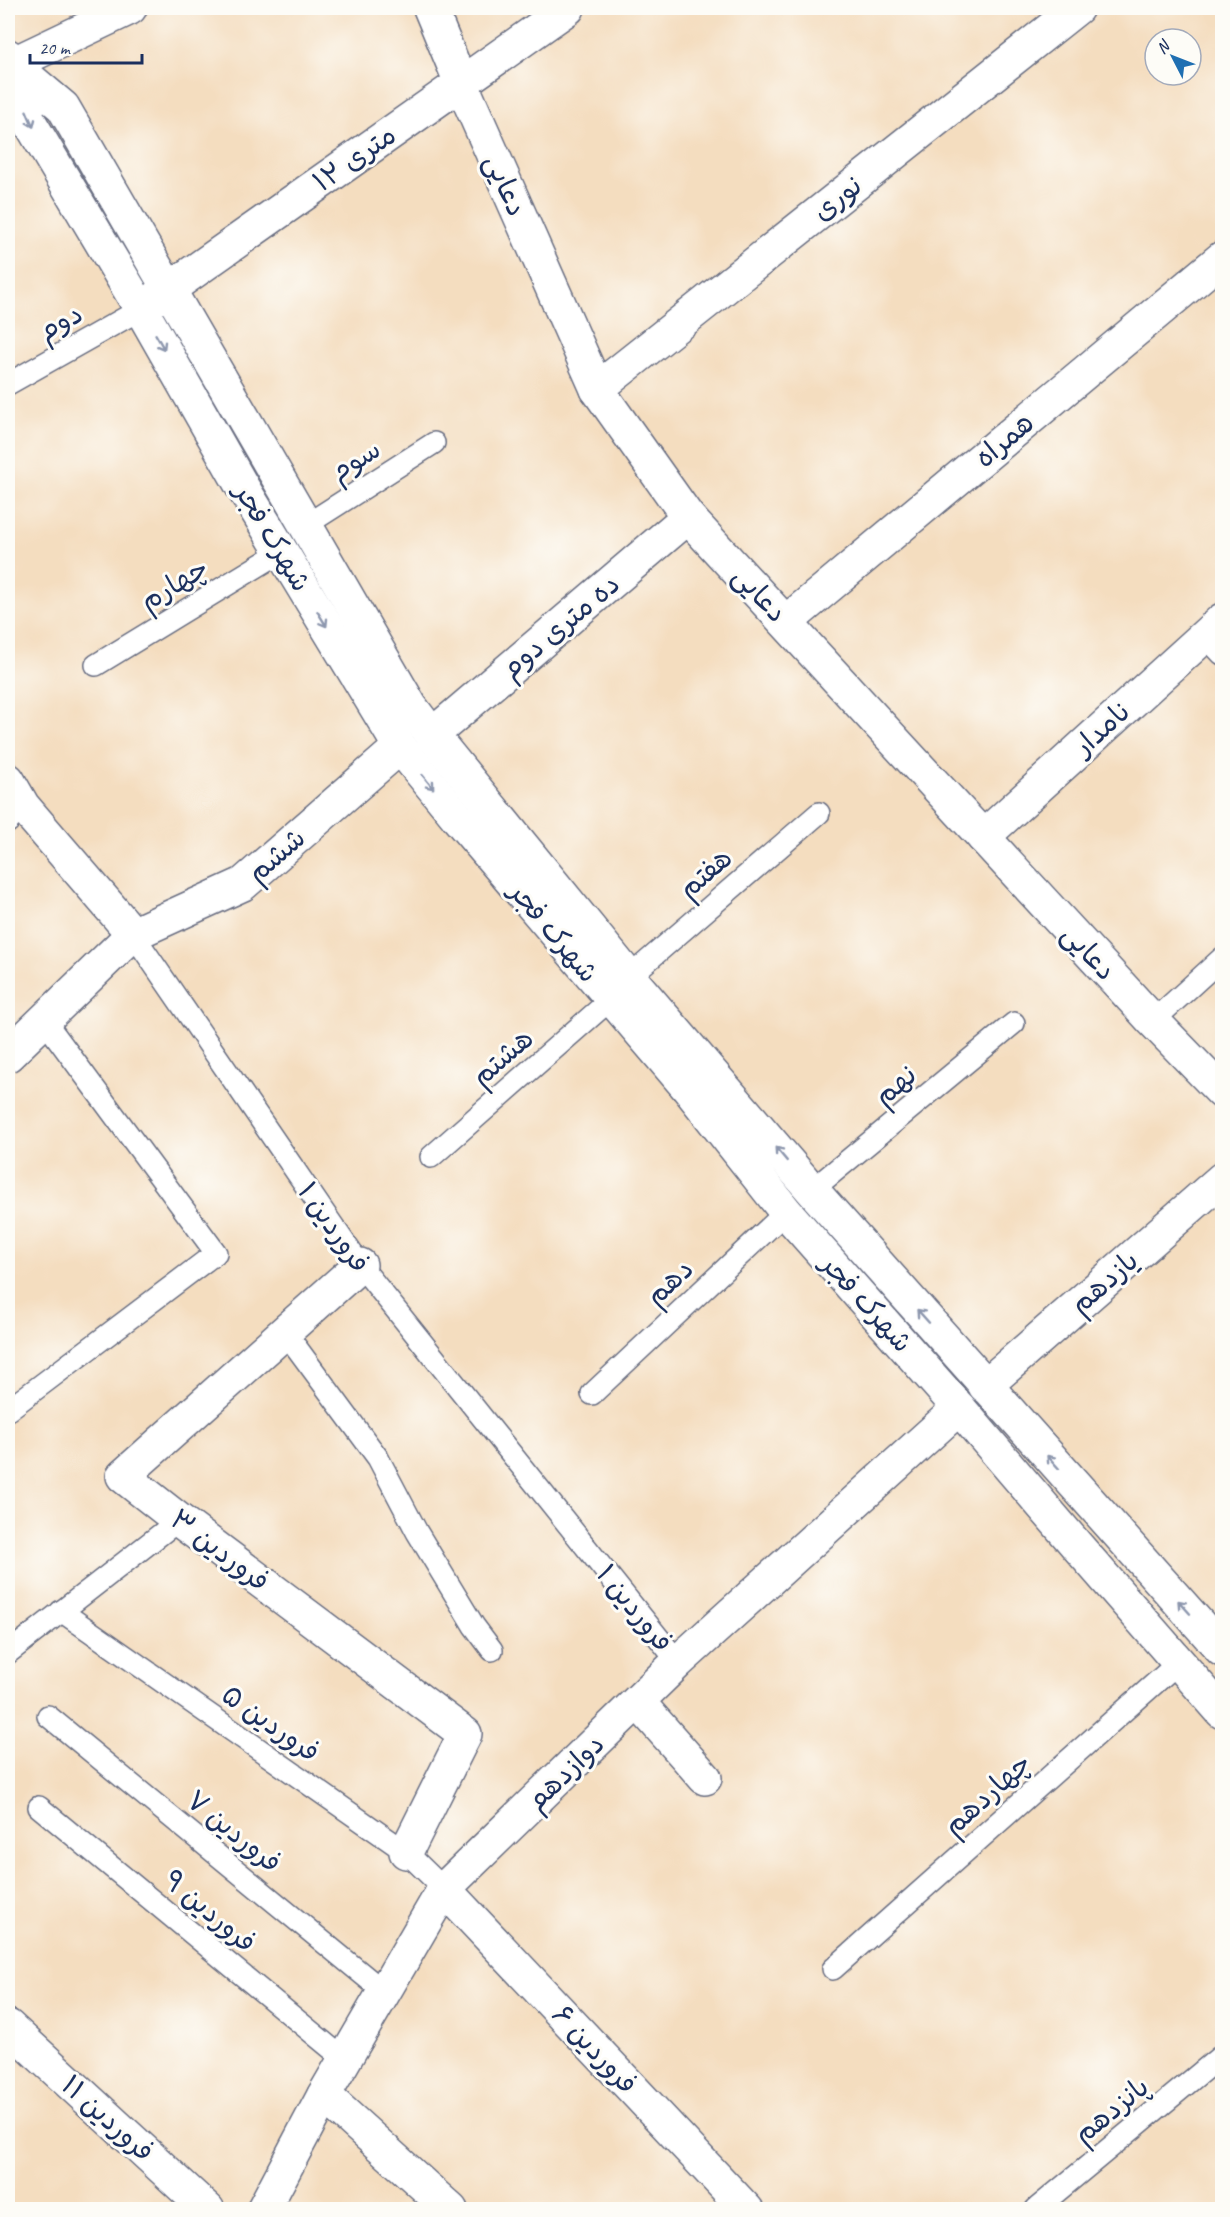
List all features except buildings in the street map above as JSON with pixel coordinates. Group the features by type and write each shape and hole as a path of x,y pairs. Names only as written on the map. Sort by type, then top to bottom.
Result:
{"street":[{"path":"9,62 130,8"},
{"name":"دعایی","path":"430,8 597,389 688,517 982,837 1222,1092"},
{"name":"۱۲ متری","path":"141,309 568,8"},
{"name":"نوری","path":"597,389 1077,8"},
{"name":"شهرک فجر","path":"9,62 63,107 411,706 620,988 688,1088 786,1212 1222,1712"},
{"name":"شهرک فجر","path":"9,62 29,121 281,552 400,747 457,817 812,1191 985,1386 1218,1636"},
{"name":"همراه","path":"786,622 1222,258"},
{"name":"ده متری دوم","path":"432,735 688,517"},
{"name":"نامدار","path":"982,837 1217,636"},
{"name":"ششم","path":"133,934 243,885 400,747"},
{"name":"فروردین ۱","path":"13,802 133,934"},
{"path":"8,1056 133,934"},
{"name":"یازدهم","path":"959,1408 1222,1179"},
{"path":"786,1212 812,1191"},
{"name":"فروردین ۳","path":"360,1265 123,1476 465,1734 405,1852"},
{"name":"دوازدهم","path":"262,2210 344,2059 444,1889 678,1662 959,1408"},
{"path":"1179,1662 1218,1636"},
{"path":"638,1702 705,1778"},
{"name":"فروردین ۶","path":"444,1889 747,2210"},
{"name":"فروردین ۱۱","path":"8,2026 208,2210"},
{"path":"324,2095 451,2210"}],"lane":[{"name":"دوم","path":"8,384 141,309"},
{"name":"سوم","path":"306,525 434,444"},
{"name":"چهارم","path":"96,665 281,552"},
{"name":"هفتم","path":"620,988 819,813"},
{"name":"فروردین ۱","path":"133,934 360,1265 678,1662"},
{"path":"1153,1021 1222,958"},
{"name":"هشتم","path":"431,1157 620,988"},
{"path":"8,1410 216,1254 44,1020"},
{"name":"نهم","path":"812,1191 1014,1023"},
{"name":"دهم","path":"592,1394 786,1212"},
{"path":"285,1332 378,1458 417,1532 474,1626 492,1650"},
{"path":"8,1653 179,1520"},
{"name":"فروردین ۵","path":"61,1611 405,1852 444,1889"},
{"name":"چهاردهم","path":"833,1969 1179,1662"},
{"name":"فروردین ۷","path":"48,1716 383,1991"},
{"name":"فروردین ۹","path":"39,1807 344,2059"},
{"name":"پانزدهم","path":"1036,2209 1222,2055"}]}
